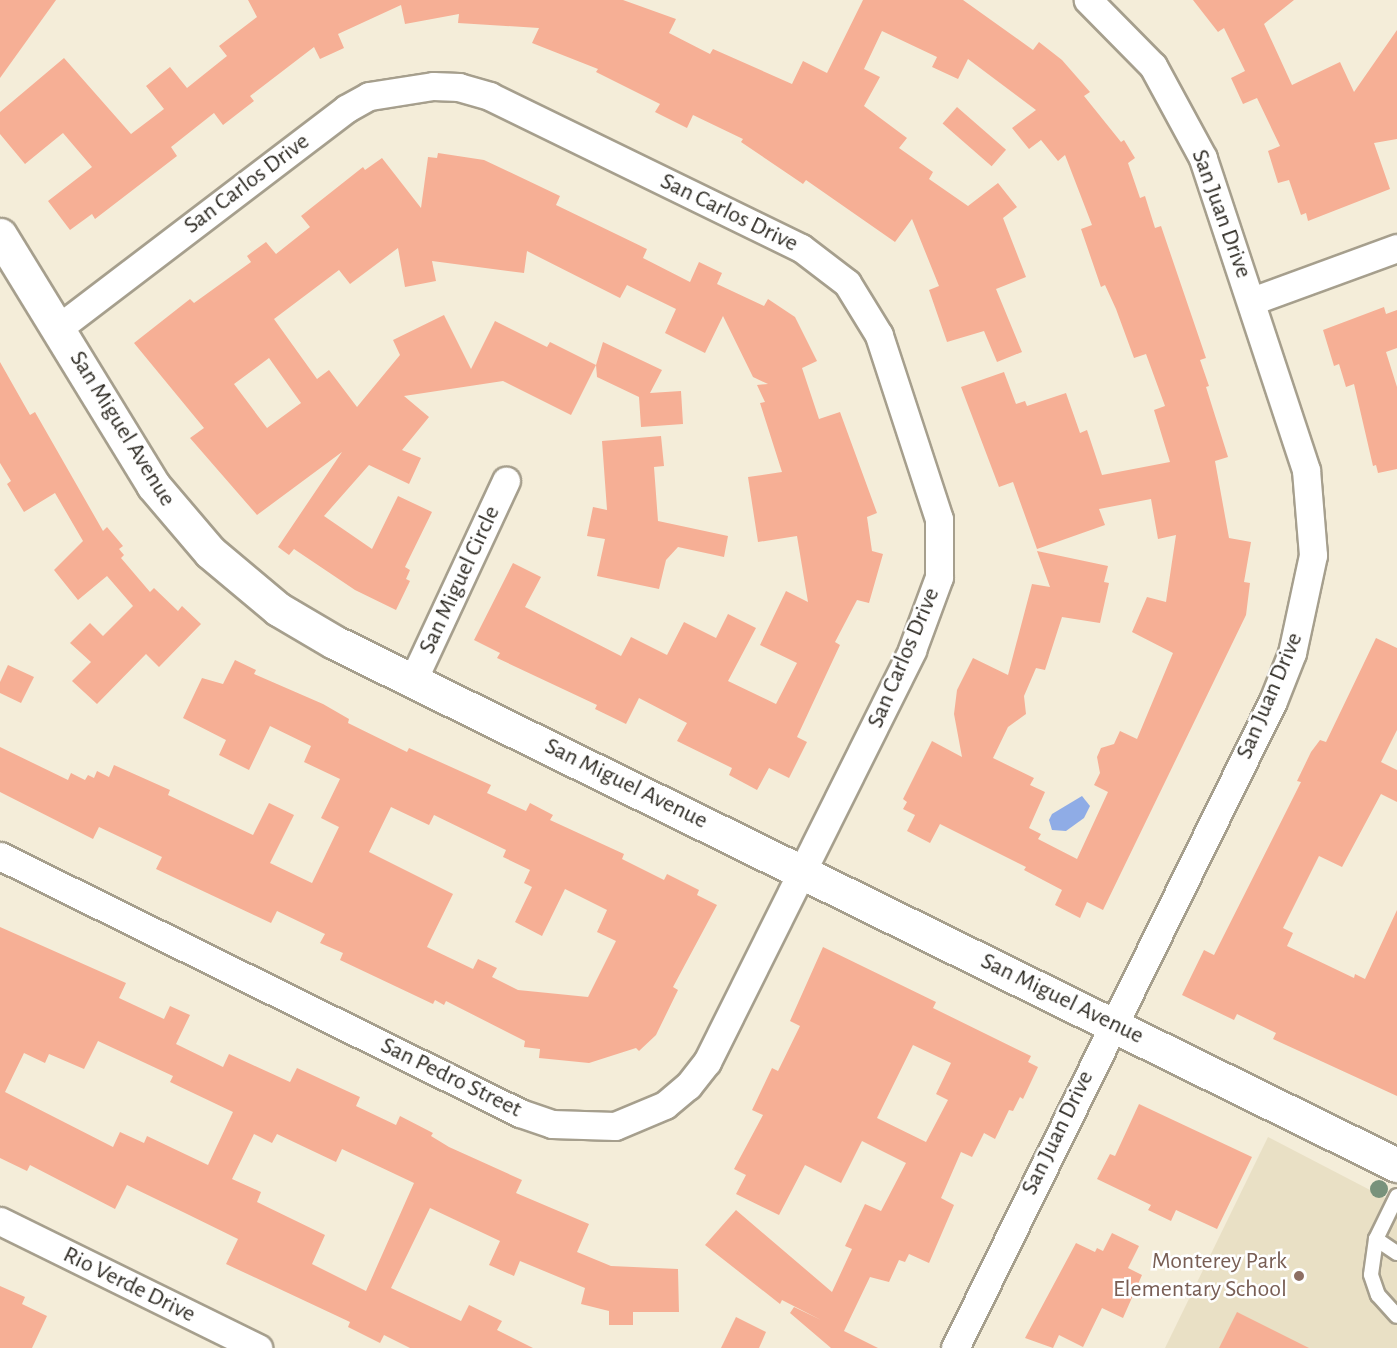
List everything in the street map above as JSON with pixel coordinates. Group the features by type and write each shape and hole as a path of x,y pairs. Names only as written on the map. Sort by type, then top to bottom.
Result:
{"street":[{"name":"San Juan Drive","path":"955,1348 1111,1024 1273,701 1293,653 1305,606 1313,555 1306,470 1203,158 1180,111 1153,66 1088,0"},
{"name":"San Carlos Drive","path":"60,327 346,109 369,96 401,88 459,87 490,96 801,248 826,264 847,283 879,335 939,519 941,548 939,576 930,610 804,871"},
{"name":"San Miguel Avenue","path":"0,235 60,327 153,485 210,552 278,609 334,642 804,871 1397,1165"},
{"path":"1252,301 1397,248"},
{"name":"San Miguel Circle","path":"413,680 506,481"},
{"name":"San Pedro Street","path":"0,856 520,1113 552,1124 585,1128 615,1126 639,1118 665,1105 688,1086 724,1032 804,871"},
{"name":"Rio Verde Drive","path":"0,1221 258,1348"}],"lane":[{"path":"1397,1196 1376,1239 1370,1263 1374,1286 1384,1305 1397,1316"},
{"path":"1376,1239 1397,1253"}],"shaded area":[{"name":"Monterey Park Elementary School","path":"1268,1137 1397,1204 1397,1348 1165,1348"}],"water":[{"path":"1082,796 1090,806 1084,818 1066,831 1052,830 1049,820 1052,814"}],"building":[{"path":"0,0 56,0 0,78"},
{"path":"248,0 623,0 676,19 669,33 710,54 713,49 792,84 803,61 827,73 863,0 963,0 1033,50 1039,42 1062,60 1090,92 1084,96 1121,142 1124,140 1135,158 1128,163 1140,198 1145,196 1155,228 1161,226 1206,358 1200,360 1209,386 1206,387 1228,457 1215,461 1229,538 1251,542 1244,582 1250,583 1246,615 1103,910 1087,902 1080,918 1055,905 1062,890 1024,870 1026,867 940,824 930,843 907,831 915,815 903,809 907,802 903,799 932,741 962,757 954,714 957,690 973,658 1008,675 1032,584 1050,587 1037,551 1108,566 1104,582 1109,583 1100,623 1062,617 1045,670 1036,668 1024,696 1026,714 1008,727 993,758 1034,778 1030,785 1045,792 1029,828 1041,834 1038,839 1077,859 1108,792 1094,785 1100,773 1097,757 1101,748 1114,744 1120,731 1137,739 1173,653 1132,632 1147,597 1166,602 1176,535 1158,539 1151,499 1099,509 1105,525 1037,549 1013,482 999,487 961,387 1004,372 1016,404 1025,401 1027,406 1066,393 1080,433 1087,430 1102,475 1170,462 1154,410 1165,406 1146,354 1134,358 1105,285 1101,287 1081,229 1092,225 1065,155 1058,161 1041,140 1029,149 1012,128 1036,110 968,59 958,79 932,67 937,57 882,31 864,69 880,77 864,106 907,138 899,148 933,172 929,179 968,206 998,183 1017,207 1003,218 1026,277 996,289 1022,352 997,362 984,331 947,342 929,290 939,286 912,219 895,242 806,180 803,184 741,142 743,139 693,115 687,128 655,112 660,104 596,72 598,69 532,43 539,28 458,23 459,14 405,24 401,5 338,34 344,48 320,59 314,47 250,96 254,101 223,125 214,113 171,147 177,156 95,219 92,214 70,230 48,201 92,167 63,133 25,164 0,134 0,112 64,58 131,134 164,109 146,86 170,67 187,88 227,56 219,46 257,17"},
{"path":"1193,0 1294,0 1264,24 1292,85 1340,62 1354,92 1397,30 1397,139 1374,143 1390,189 1308,221 1306,213 1301,215 1289,180 1278,183 1268,151 1280,146 1257,98 1243,104 1231,78 1245,71 1224,28 1218,32"},
{"path":"957,107 1006,150 992,166 943,124"},
{"path":"438,153 484,160 560,196 556,205 647,249 643,258 690,282 699,262 722,273 717,284 764,306 768,299 795,317 817,361 802,368 819,419 840,412 877,513 867,517 872,551 883,554 869,603 857,600 835,642 840,645 797,737 807,742 789,778 769,768 757,790 729,775 732,768 677,741 687,723 639,698 626,724 595,709 597,705 497,658 500,653 474,640 513,563 541,577 525,607 621,656 631,637 667,655 684,622 716,638 728,614 756,628 728,681 776,704 797,663 760,645 786,591 808,602 797,536 758,542 748,477 782,472 760,403 765,402 757,385 768,384 753,377 723,316 705,353 665,333 676,309 627,285 620,298 527,251 524,273 432,261 436,281 405,287 398,248 350,284 339,270 274,319 317,379 329,370 357,407 400,355 393,340 444,315 471,369 495,321 547,347 550,342 596,365 571,415 503,381 404,396 429,417 402,450 421,458 409,484 369,465 324,516 372,549 398,496 432,512 405,567 410,570 406,579 410,581 396,610 355,590 294,549 289,555 278,547 342,452 257,515 190,438 204,428 134,343 190,299 194,303 251,262 247,256 266,242 276,254 310,227 301,216 363,167 365,170 382,158 421,208 428,157 437,158","holes":["269,358 301,403 267,428 234,384"]},
{"path":"1384,307 1386,314 1397,310 1397,348 1386,352 1397,387 1397,469 1378,473 1376,465 1373,466 1354,384 1346,387 1339,364 1334,366 1323,330"},
{"path":"603,342 662,370 650,393 681,391 683,424 641,427 639,397 597,377 596,365"},
{"path":"0,362 30,415 35,412 103,531 107,527 123,546 119,549 124,555 121,558 150,592 154,588 178,611 182,606 201,624 159,667 146,654 97,704 72,681 91,662 70,643 90,623 103,636 133,606 107,576 78,600 54,570 83,541 55,493 24,512 7,484 11,481 0,463"},
{"path":"661,436 664,466 654,467 658,521 728,536 724,557 678,547 666,560 659,589 597,576 605,539 587,536 593,507 607,510 602,441"},
{"path":"1376,638 1397,648 1397,730 1381,762 1397,770 1397,802 1381,794 1342,867 1319,856 1283,928 1293,933 1287,946 1354,978 1355,974 1365,979 1397,910 1397,1096 1273,1039 1276,1033 1237,1014 1234,1020 1182,995 1204,950 1214,955 1301,782 1297,781 1311,752 1320,740 1326,742"},
{"path":"235,660 256,670 254,674 323,704 349,719 348,723 407,752 409,748 491,785 487,793 526,811 530,803 553,815 550,820 624,854 622,859 664,880 667,874 699,890 697,895 717,905 673,987 678,990 656,1035 639,1051 636,1048 589,1063 539,1058 540,1049 524,1047 525,1041 446,1001 444,1005 435,1000 433,1004 340,960 343,953 320,943 325,934 277,911 271,923 156,869 162,857 99,827 93,839 0,792 0,747 68,780 71,773 85,780 88,775 94,778 97,771 109,777 114,765 170,790 168,795 253,835 269,803 294,815 270,863 312,883 339,827 321,818 340,779 304,762 311,746 270,726 249,770 219,755 226,740 183,718 202,678 223,684","holes":["391,807 429,825 434,815 506,850 503,857 530,870 524,883 532,887 515,922 542,936 565,889 607,910 597,932 616,941 588,997 518,990 492,977 497,968 478,959 473,969 427,947 453,894 369,852"]},
{"path":"8,665 34,677 21,703 0,693 0,682"},
{"path":"0,927 126,983 119,998 164,1019 170,1006 190,1015 176,1044 223,1067 229,1054 290,1082 297,1068 360,1097 356,1106 396,1125 400,1116 433,1133 431,1136 449,1147 522,1180 516,1193 589,1224 577,1252 611,1266 678,1269 679,1312 633,1312 633,1325 609,1325 609,1311 581,1304 585,1288 520,1261 514,1276 489,1265 500,1241 430,1208 391,1288 461,1321 469,1305 502,1321 497,1330 533,1348 410,1348 384,1335 380,1343 348,1327 350,1322 226,1264 238,1239 185,1213 127,1185 115,1209 30,1165 27,1171 0,1158","holes":["98,1041 173,1076 170,1082 233,1112 208,1165 147,1136 144,1143 120,1132 113,1147 5,1092 24,1053 45,1063 49,1054 84,1069","254,1134 272,1143 277,1134 336,1162 342,1149 414,1183 366,1291 312,1264 325,1235 257,1202 261,1192 232,1179"]},
{"path":"823,947 936,1002 933,1008 1031,1056 1028,1062 1038,1067 1023,1099 1020,1097 1013,1111 1009,1110 995,1139 984,1133 972,1157 961,1152 941,1198 954,1205 929,1263 909,1254 905,1262 899,1260 889,1282 870,1277 844,1331 878,1348 831,1348 790,1313 794,1307 821,1320 782,1300 780,1304 705,1245 736,1210 832,1292 852,1249 845,1246 865,1204 881,1211 906,1163 862,1141 841,1183 805,1165 779,1215 736,1194 746,1175 734,1169 763,1115 752,1110 772,1068 778,1071 800,1026 790,1021","holes":["913,1045 951,1063 936,1094 948,1100 926,1142 877,1118"]},
{"path":"1139,1104 1252,1157 1217,1229 1176,1210 1171,1221 1148,1210 1151,1205 1097,1179 1110,1154 1115,1156"},
{"path":"1112,1233 1139,1246 1128,1268 1142,1275 1123,1318 1102,1308 1083,1347 1059,1335 1053,1348 1025,1338 1076,1243 1095,1252 1097,1248 1103,1251"},
{"path":"0,1286 25,1297 22,1304 47,1316 32,1348 0,1348"},
{"path":"1237,1312 1309,1348 1219,1348"},
{"path":"736,1317 766,1332 759,1348 721,1348"}],"place":[{"name":"Monterey Park Elementary School","path":"1299,1276"}]}
